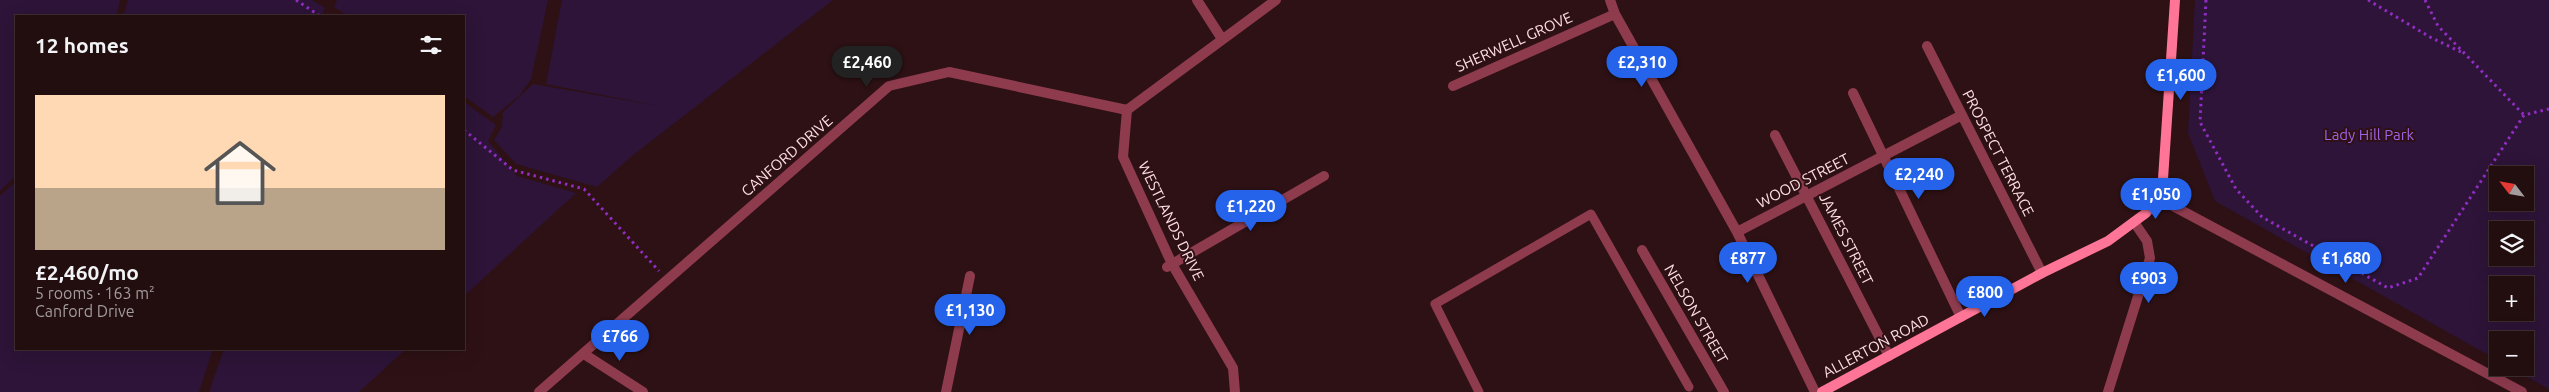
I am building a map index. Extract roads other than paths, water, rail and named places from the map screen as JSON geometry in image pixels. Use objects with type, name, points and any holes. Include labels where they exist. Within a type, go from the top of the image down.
[{"type":"street","points":[[1197,0],[1222,39]]},
{"type":"street","points":[[1127,110],[1276,0]]},
{"type":"street","points":[[1610,0],[1615,14],[1737,232],[1815,392]]},
{"type":"street","name":"ALLERTON ROAD","points":[[1822,392],[2042,273],[2108,241],[2146,213],[2158,198],[2163,179],[2175,0]]},
{"type":"street","name":"SHERWELL GROVE","points":[[1453,86],[1615,14]]},
{"type":"street","name":"PROSPECT TERRACE","points":[[1927,46],[2042,273]]},
{"type":"street","name":"CANFORD DRIVE","points":[[539,392],[888,86],[949,72],[1127,110]]},
{"type":"street","points":[[1853,93],[1961,317]]},
{"type":"street","name":"WESTLANDS DRIVE","points":[[1127,110],[1123,157],[1169,266],[1233,368],[1235,392]]},
{"type":"street","name":"WOOD STREET","points":[[1737,232],[1962,115]]},
{"type":"street","name":"JAMES STREET","points":[[1775,135],[1889,356]]},
{"type":"street","points":[[1169,266],[1324,176]]},
{"type":"street","points":[[2158,198],[2522,392]]},
{"type":"street","points":[[2108,392],[2150,258],[2147,241],[2134,222]]},
{"type":"street","name":"NELSON STREET","points":[[1642,250],[1724,392]]},
{"type":"street","points":[[946,392],[970,276]]},
{"type":"street","points":[[584,354],[643,392]]},
{"type":"lane","points":[[1479,392],[1435,304],[1591,214],[1689,387]]},
{"type":"park label","name":"Lady Hill Park","points":[[2369,135]]}]
